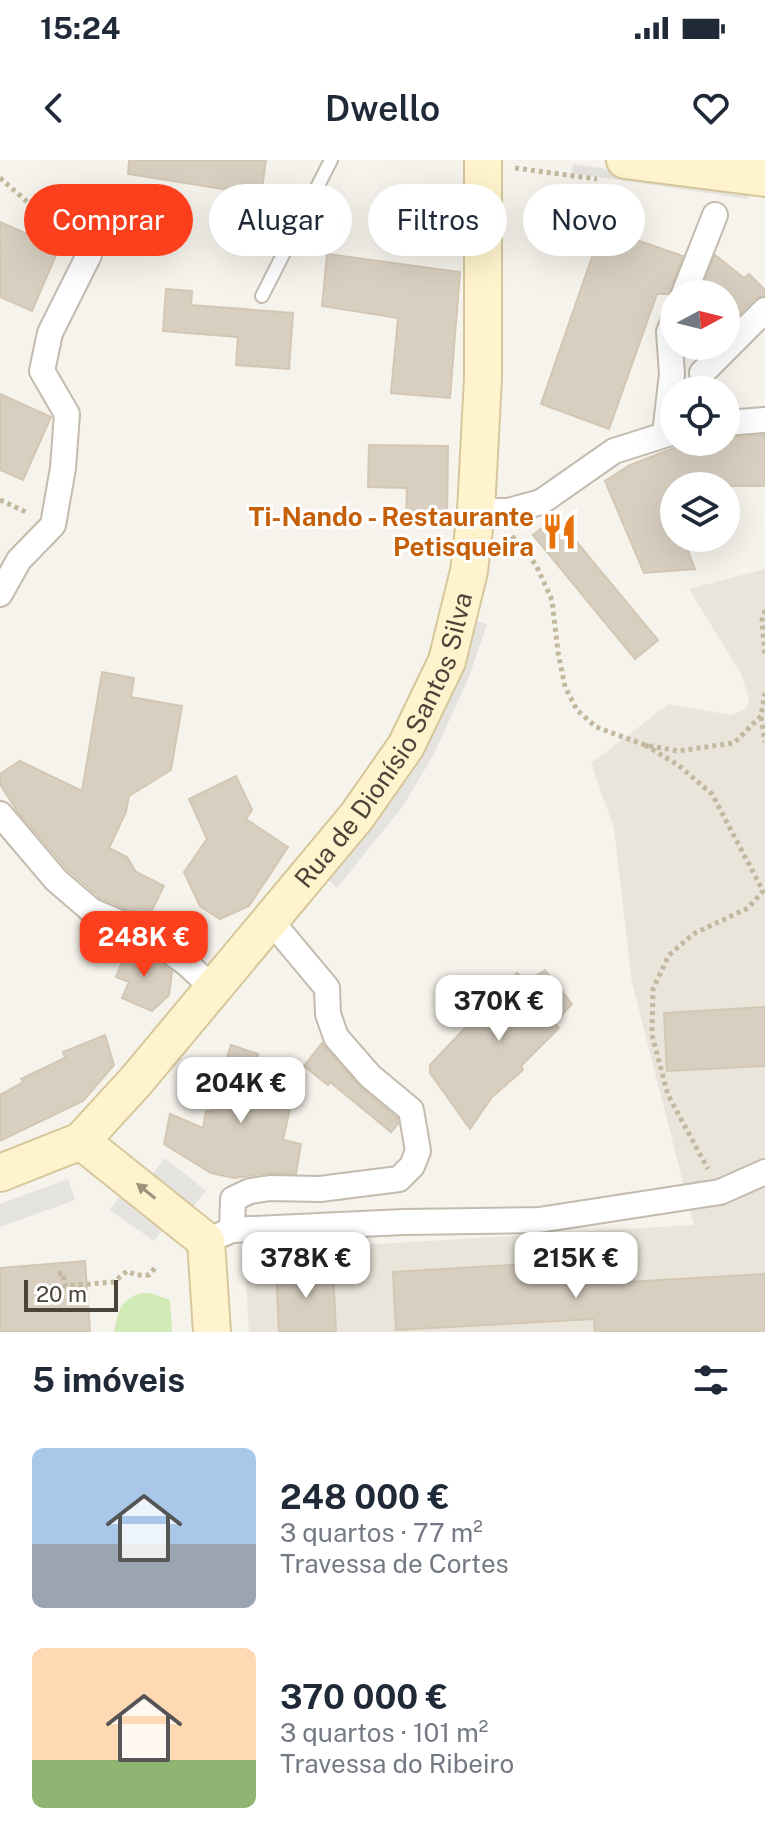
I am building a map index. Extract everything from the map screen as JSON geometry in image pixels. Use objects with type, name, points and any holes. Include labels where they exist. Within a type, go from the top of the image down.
[{"type":"main road","name":"Rua de Dionísio Santos Silva","points":[[81,1141],[214,989],[357,816],[406,746],[447,661],[469,571],[492,511],[483,378],[483,160]]},
{"type":"main road","points":[[625,160],[765,178]]},
{"type":"main road","points":[[0,1173],[81,1141],[219,1235],[212,1332]]},
{"type":"street","points":[[689,280],[715,215]]},
{"type":"street","points":[[0,594],[19,560],[53,525],[63,468],[67,414],[42,371],[50,333],[88,256]]},
{"type":"street","points":[[708,376],[765,310]]},
{"type":"street","points":[[671,360],[672,374],[681,376]]},
{"type":"street","points":[[740,422],[765,420]]},
{"type":"street","points":[[492,511],[541,502],[614,451],[660,436]]},
{"type":"street","points":[[0,814],[56,880],[92,911],[142,932],[186,963],[214,989]]},
{"type":"street","points":[[271,921],[327,988],[328,1014],[336,1037],[370,1076],[411,1110],[418,1151],[412,1166],[399,1179],[320,1189],[250,1191],[233,1199],[219,1235],[412,1222],[539,1220],[720,1192],[765,1172]]},
{"type":"lane","points":[[262,296],[331,160]]},
{"type":"path","points":[[0,178],[24,199]]},
{"type":"path","points":[[492,511],[536,565],[552,600],[565,687],[577,710],[596,727],[645,745],[678,751],[734,743],[761,716]]},
{"type":"path","points":[[765,610],[762,621],[765,654]]},
{"type":"path","points":[[765,693],[761,716],[765,742]]},
{"type":"path","points":[[645,745],[678,765],[712,794],[764,890],[748,908],[693,934],[669,955],[653,989],[652,1035],[668,1095],[720,1192]]},
{"type":"path","points":[[58,1274],[63,1273],[65,1286],[114,1282],[127,1271],[149,1275],[155,1268]]},
{"type":"shaded area","points":[[573,164],[749,190],[748,199],[572,173]]},
{"type":"shaded area","points":[[765,569],[765,1332],[249,1332],[244,1252],[694,1225],[632,983],[614,829],[591,763],[669,704],[731,715],[746,709],[749,699],[741,674],[689,589]]},
{"type":"shaded area","points":[[473,620],[487,624],[469,677],[434,754],[403,806],[337,888],[326,877]]},
{"type":"shaded area","points":[[165,1158],[206,1191],[191,1209],[150,1177]]},
{"type":"shaded area","points":[[68,1179],[75,1200],[0,1227],[0,1204]]},
{"type":"shaded area","points":[[123,1192],[167,1224],[154,1241],[110,1210]]},
{"type":"green space","points":[[141,1293],[170,1300],[172,1332],[114,1332],[121,1307],[128,1299]]},
{"type":"building","points":[[129,160],[266,160],[263,184],[209,184],[209,187],[128,174]]},
{"type":"building","points":[[0,222],[24,233],[24,256],[56,256],[32,311],[0,297]]},
{"type":"building","points":[[645,243],[683,256],[674,280],[660,280],[660,294],[657,294],[609,429],[541,404],[592,256],[645,256]]},
{"type":"building","points":[[715,255],[744,278],[749,274],[765,290],[765,295],[754,299],[740,314],[740,280],[705,280]]},
{"type":"building","points":[[327,256],[460,272],[450,398],[391,393],[398,318],[322,306]]},
{"type":"building","points":[[166,289],[192,291],[191,305],[293,313],[289,369],[236,365],[238,337],[163,331]]},
{"type":"building","points":[[0,394],[51,417],[23,480],[0,470]]},
{"type":"building","points":[[765,435],[765,486],[740,486],[740,472],[660,472],[660,552],[688,552],[695,569],[644,573],[605,481],[630,465],[660,454],[660,456],[740,456],[740,437]]},
{"type":"building","points":[[369,445],[448,446],[447,523],[406,522],[407,488],[368,487]]},
{"type":"building","points":[[556,517],[658,640],[635,659],[533,535]]},
{"type":"building","points":[[102,672],[134,678],[131,697],[182,706],[171,770],[129,796],[126,812],[109,848],[127,857],[136,872],[164,886],[148,918],[100,898],[67,869],[17,811],[0,784],[0,774],[20,761],[82,791]]},
{"type":"building","points":[[236,776],[252,810],[246,819],[288,847],[249,906],[220,919],[200,906],[184,872],[207,839],[189,799]]},
{"type":"building","points":[[130,943],[172,972],[169,995],[152,1011],[122,998],[129,982],[116,977]]},
{"type":"building","points":[[545,970],[572,1004],[554,1023],[559,1028],[521,1066],[523,1070],[492,1097],[470,1129],[430,1073],[430,1065],[517,973],[526,982]]},
{"type":"building","points":[[765,1007],[765,1066],[667,1071],[664,1013]]},
{"type":"building","points":[[105,1035],[114,1065],[83,1101],[0,1141],[0,1095],[23,1082],[21,1079],[65,1058],[63,1052]]},
{"type":"building","points":[[322,1043],[359,1086],[397,1118],[398,1124],[391,1132],[330,1082],[328,1085],[304,1066]]},
{"type":"building","points":[[231,1045],[258,1054],[252,1074],[296,1082],[283,1140],[301,1144],[296,1174],[268,1173],[234,1178],[211,1173],[164,1144],[170,1114],[203,1128],[206,1111],[210,1112]]},
{"type":"building","points":[[591,1260],[592,1284],[765,1274],[765,1332],[595,1332],[594,1319],[396,1330],[393,1272]]},
{"type":"building","points":[[85,1261],[90,1332],[0,1332],[0,1268]]},
{"type":"building","points":[[333,1267],[336,1332],[279,1332],[276,1270]]},
{"type":"place","name":"Ti-Nando - Restaurante Petisqueira","points":[[560,532]]}]
